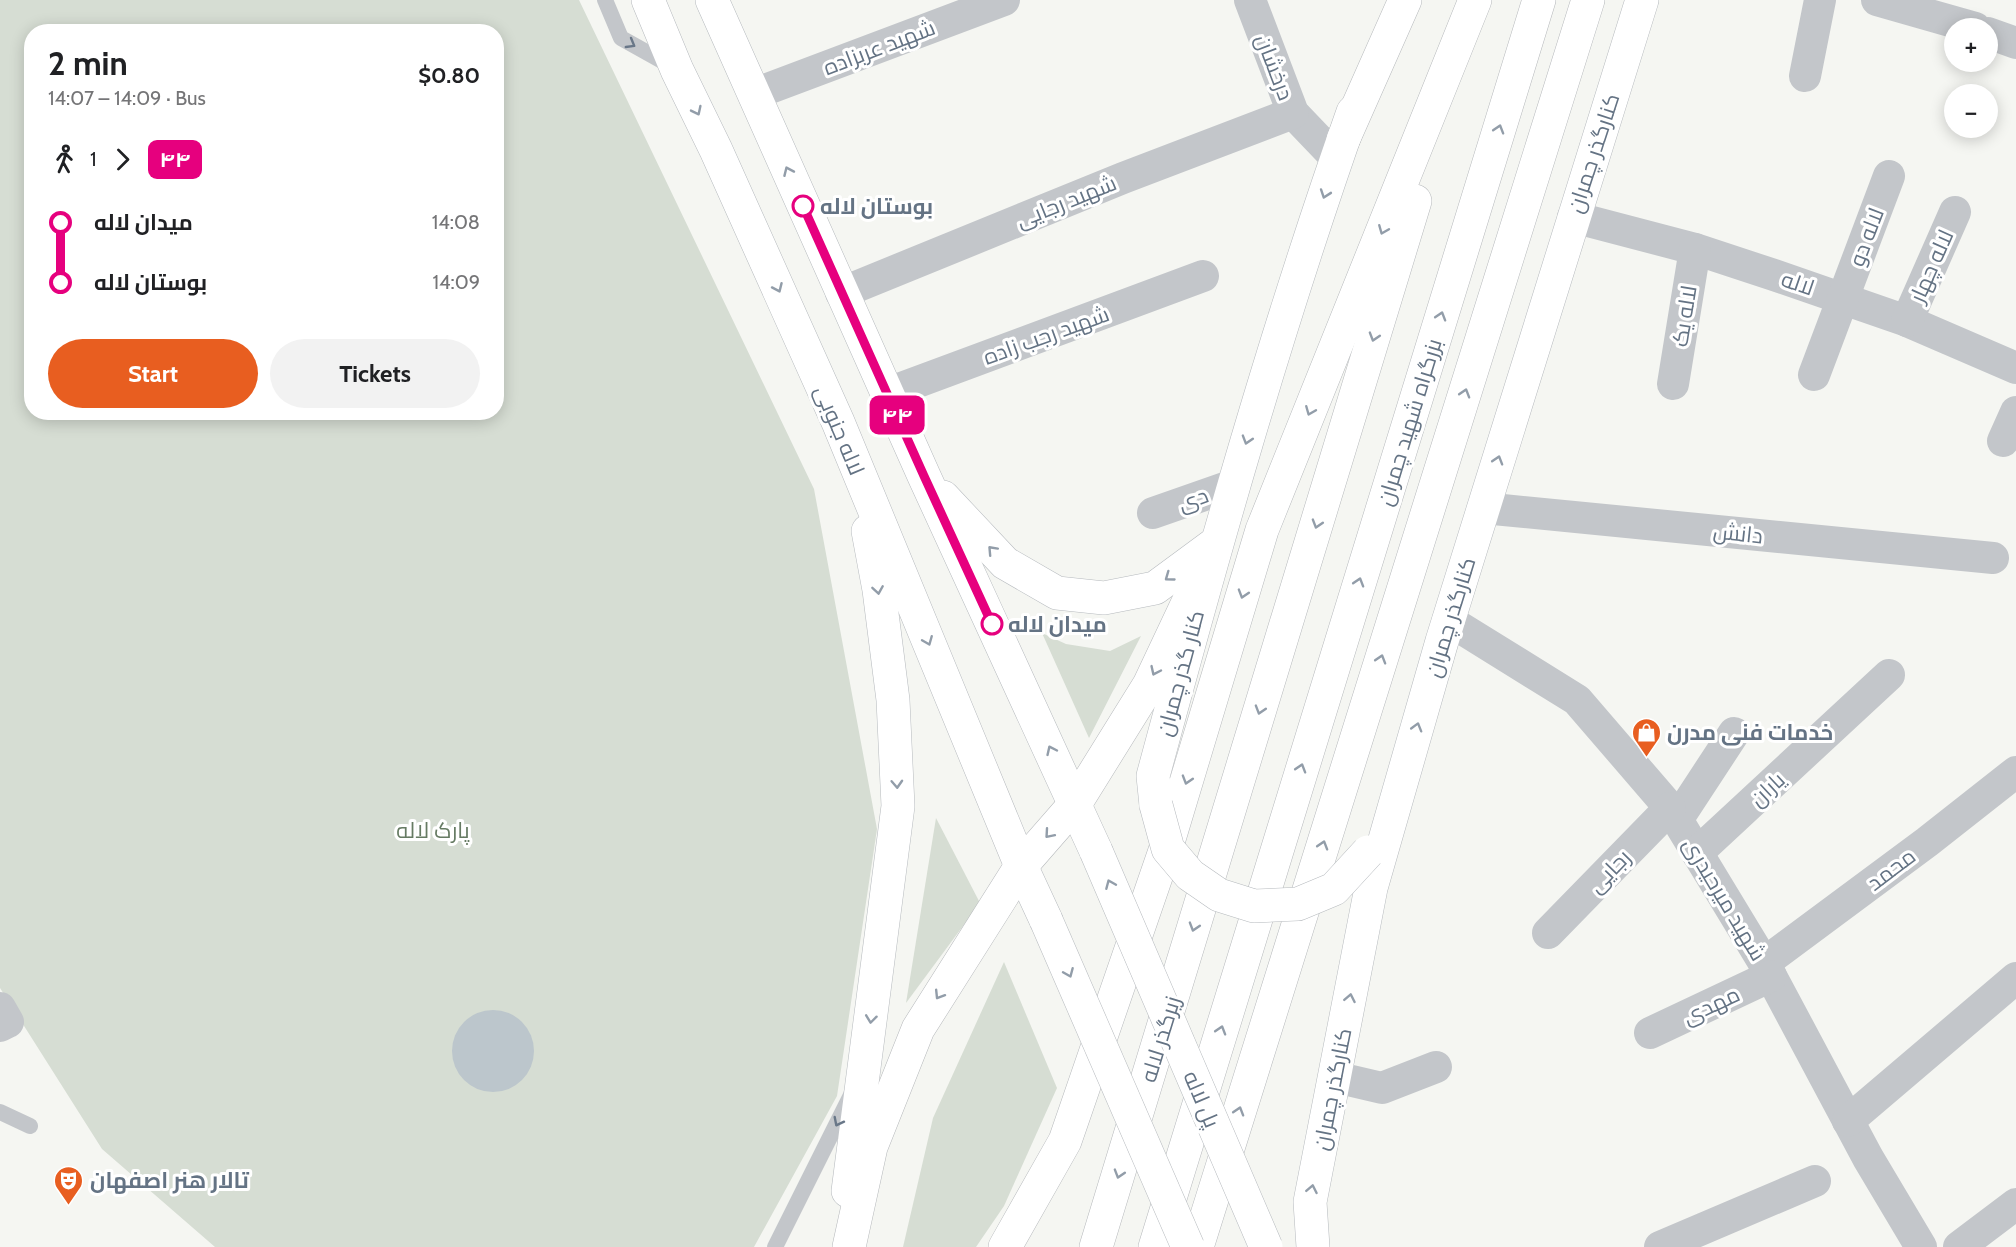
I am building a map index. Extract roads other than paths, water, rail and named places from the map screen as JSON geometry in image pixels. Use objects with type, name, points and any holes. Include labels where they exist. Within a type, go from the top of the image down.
[{"type":"main road","name":"لاله جنوبی","points":[[648,0],[677,70],[716,150],[838,422],[1020,866],[1046,920],[1188,1247]]},
{"type":"main road","points":[[712,0],[841,293],[1075,804]]},
{"type":"main road","points":[[849,1247],[871,1147],[918,1029],[1020,866],[1075,804],[1149,685],[1216,543],[1284,315],[1393,0]]},
{"type":"main road","points":[[1340,149],[1405,0]]},
{"type":"main road","points":[[1005,1247],[1065,1142],[1169,839],[1262,530],[1475,0]]},
{"type":"main road","name":"زیرگذر لاله","points":[[1096,1247],[1475,0]]},
{"type":"main road","name":"بزرگراه شهید چمران","points":[[1155,1247],[1539,0]]},
{"type":"main road","points":[[1197,1247],[1588,0]]},
{"type":"main road","points":[[1520,215],[1599,0]]},
{"type":"main road","name":"کنارگذر چمران","points":[[1313,1247],[1310,1202],[1371,888],[1448,620],[1642,0]]},
{"type":"main road","points":[[841,1247],[898,806],[893,700],[879,590],[857,470]]},
{"type":"main road","points":[[924,476],[1005,563],[1057,592],[1104,598],[1155,588],[1216,543]]},
{"type":"main road","name":"کنار گذر چمران","points":[[1216,543],[1152,776],[1156,805],[1168,849],[1190,875],[1219,895],[1254,906],[1298,904],[1334,889],[1368,852],[1403,775]]},
{"type":"main road","name":"پل لاله","points":[[1075,804],[1266,1247]]},
{"type":"street","name":"شهید عربزاده","points":[[754,94],[1004,0]]},
{"type":"street","name":"درخشان","points":[[1250,0],[1301,121]]},
{"type":"street","points":[[1805,76],[1820,0]]},
{"type":"street","points":[[1876,0],[1946,9],[1960,18]]},
{"type":"street","points":[[1998,37],[2016,43]]},
{"type":"street","points":[[1301,121],[1340,149]]},
{"type":"street","name":"شهید رجایی","points":[[841,293],[1112,183],[1301,121]]},
{"type":"street","name":"لاله دو","points":[[1814,375],[1889,176]]},
{"type":"street","name":"لاله چهار","points":[[1907,321],[1955,212]]},
{"type":"street","name":"لاله","points":[[1573,217],[1695,249],[1842,298],[1907,321],[2016,368]]},
{"type":"street","name":"لاله یک","points":[[1673,384],[1695,249]]},
{"type":"street","name":"شهید رجب زاده","points":[[888,393],[1203,276]]},
{"type":"street","points":[[2003,441],[2016,412]]},
{"type":"street","name":"دی","points":[[1153,513],[1233,485]]},
{"type":"street","name":"دانش","points":[[1483,508],[1993,558]]},
{"type":"street","name":"شهید میرحیدری","points":[[1448,620],[1577,700],[1673,814],[1768,970],[1868,1158],[1921,1247]]},
{"type":"street","name":"یاران","points":[[1697,853],[1889,675]]},
{"type":"street","name":"رجایی","points":[[1548,933],[1673,814],[1734,733]]},
{"type":"street","name":"محمد","points":[[1768,970],[2016,772]]},
{"type":"street","name":"مهدی","points":[[1650,1033],[1768,970]]},
{"type":"street","points":[[1848,1121],[2016,978]]},
{"type":"street","points":[[0,1008],[8,1022],[0,1026]]},
{"type":"street","points":[[1335,1077],[1382,1088],[1436,1067]]},
{"type":"street","points":[[1659,1247],[1815,1181]]},
{"type":"street","points":[[1959,1247],[2016,1204]]},
{"type":"lane","points":[[604,0],[621,38],[677,70]]},
{"type":"lane","points":[[775,1247],[864,1070]]},
{"type":"lane","points":[[0,1112],[30,1126]]},
{"type":"place","name":"بوستان لاله","points":[[803,206]]},
{"type":"place","name":"میدان لاله","points":[[992,624]]},
{"type":"place","name":"خدمات فنی مدرن","points":[[1646,758]]},
{"type":"place","name":"تالار هنر اصفهان","points":[[69,1206]]},
{"type":"park label","name":"پارک لاله","points":[[433,830]]}]
